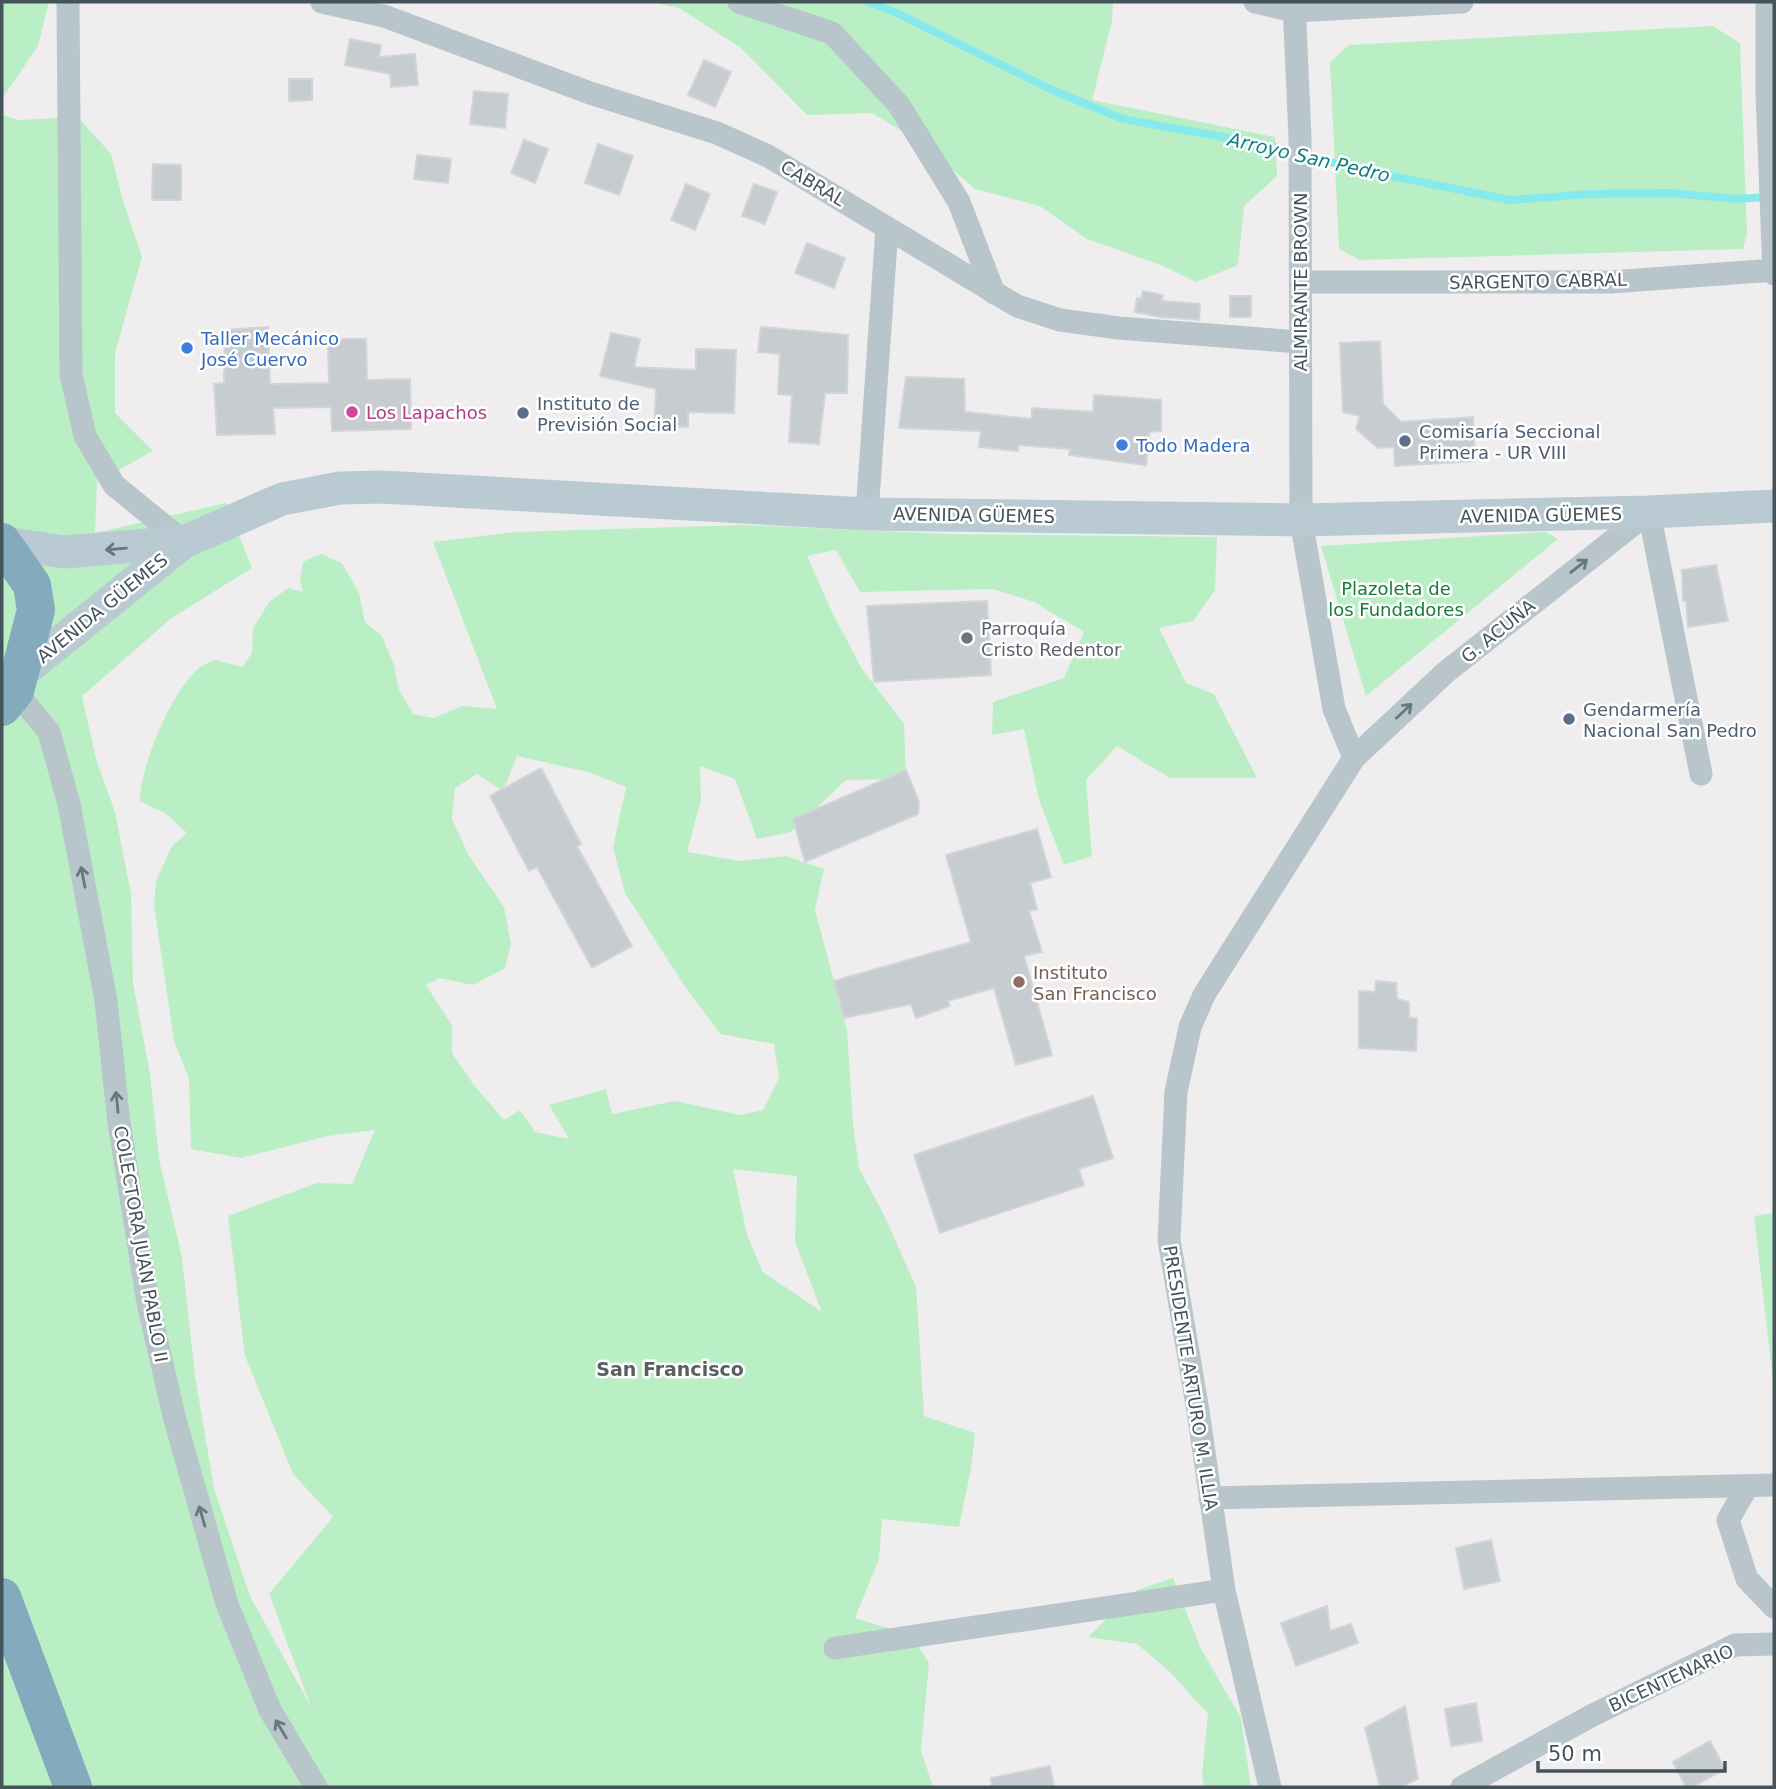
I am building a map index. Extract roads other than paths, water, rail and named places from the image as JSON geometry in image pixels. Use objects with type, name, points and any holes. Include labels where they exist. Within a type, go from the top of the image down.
[{"type":"highway","points":[[3,542],[32,585],[36,610],[12,690]]},
{"type":"highway","points":[[2,1597],[73,1787]]},
{"type":"main road","name":"AVENIDA GÜEMES","points":[[12,690],[184,542],[282,499],[340,488],[382,487],[867,514],[1301,520],[1649,512],[1774,506]]},
{"type":"main road","name":"AVENIDA GÜEMES","points":[[3,542],[65,552],[184,542]]},
{"type":"street","points":[[68,2],[71,374],[85,436],[114,485],[184,542]]},
{"type":"street","name":"CABRAL","points":[[322,2],[384,16],[590,93],[717,133],[768,156],[1017,306],[1060,320],[1119,328],[1299,342]]},
{"type":"street","points":[[739,2],[832,33],[899,105],[959,202],[994,292]]},
{"type":"street","points":[[1255,2],[1294,6],[1462,2]]},
{"type":"street","points":[[1767,2],[1774,271]]},
{"type":"street","name":"ALMIRANTE BROWN","points":[[1294,6],[1300,138],[1301,520],[1334,709],[1354,758]]},
{"type":"street","points":[[867,514],[887,228]]},
{"type":"street","name":"SARGENTO CABRAL","points":[[1301,282],[1611,282],[1774,271]]},
{"type":"street","points":[[1649,512],[1701,774]]},
{"type":"street","name":"G. ACUÑA","points":[[1354,758],[1446,672],[1649,512]]},
{"type":"street","name":"COLECTORA JUAN PABLO II","points":[[12,690],[49,732],[69,804],[106,1001],[119,1123],[148,1303],[174,1416],[228,1604],[270,1710],[316,1787]]},
{"type":"street","name":"PRESIDENTE ARTURO M. ILLIA","points":[[1270,1787],[1224,1590],[1198,1411],[1169,1240],[1176,1092],[1190,1027],[1204,995],[1354,758]]},
{"type":"street","points":[[1210,1498],[1774,1485]]},
{"type":"street","points":[[1747,1487],[1728,1520],[1747,1579],[1774,1607]]},
{"type":"street","points":[[835,1648],[1224,1590]]},
{"type":"street","name":"BICENTENARIO","points":[[1462,1787],[1591,1716],[1735,1645],[1774,1644]]},
{"type":"waterway","name":"Arroyo San Pedro","points":[[869,2],[899,14],[1052,90],[1123,119],[1267,145],[1357,169],[1510,200],[1590,194],[1670,193],[1737,199],[1768,197]]},
{"type":"place","name":"Taller Mecánico José Cuervo","points":[[187,348]]},
{"type":"place","name":"Los Lapachos","points":[[352,412]]},
{"type":"place","name":"Instituto de Previsión Social","points":[[523,413]]},
{"type":"place","name":"Comisaría Seccional Primera - UR VIII","points":[[1405,441]]},
{"type":"place","name":"Todo Madera","points":[[1122,445]]},
{"type":"place","name":"Parroquía Cristo Redentor","points":[[967,638]]},
{"type":"place","name":"Gendarmería Nacional San Pedro","points":[[1569,719]]},
{"type":"place","name":"Instituto San Francisco","points":[[1019,982]]},
{"type":"district","name":"San Francisco","points":[[670,1369]]},
{"type":"park label","name":"Plazoleta de los Fundadores","points":[[1396,598]]}]
